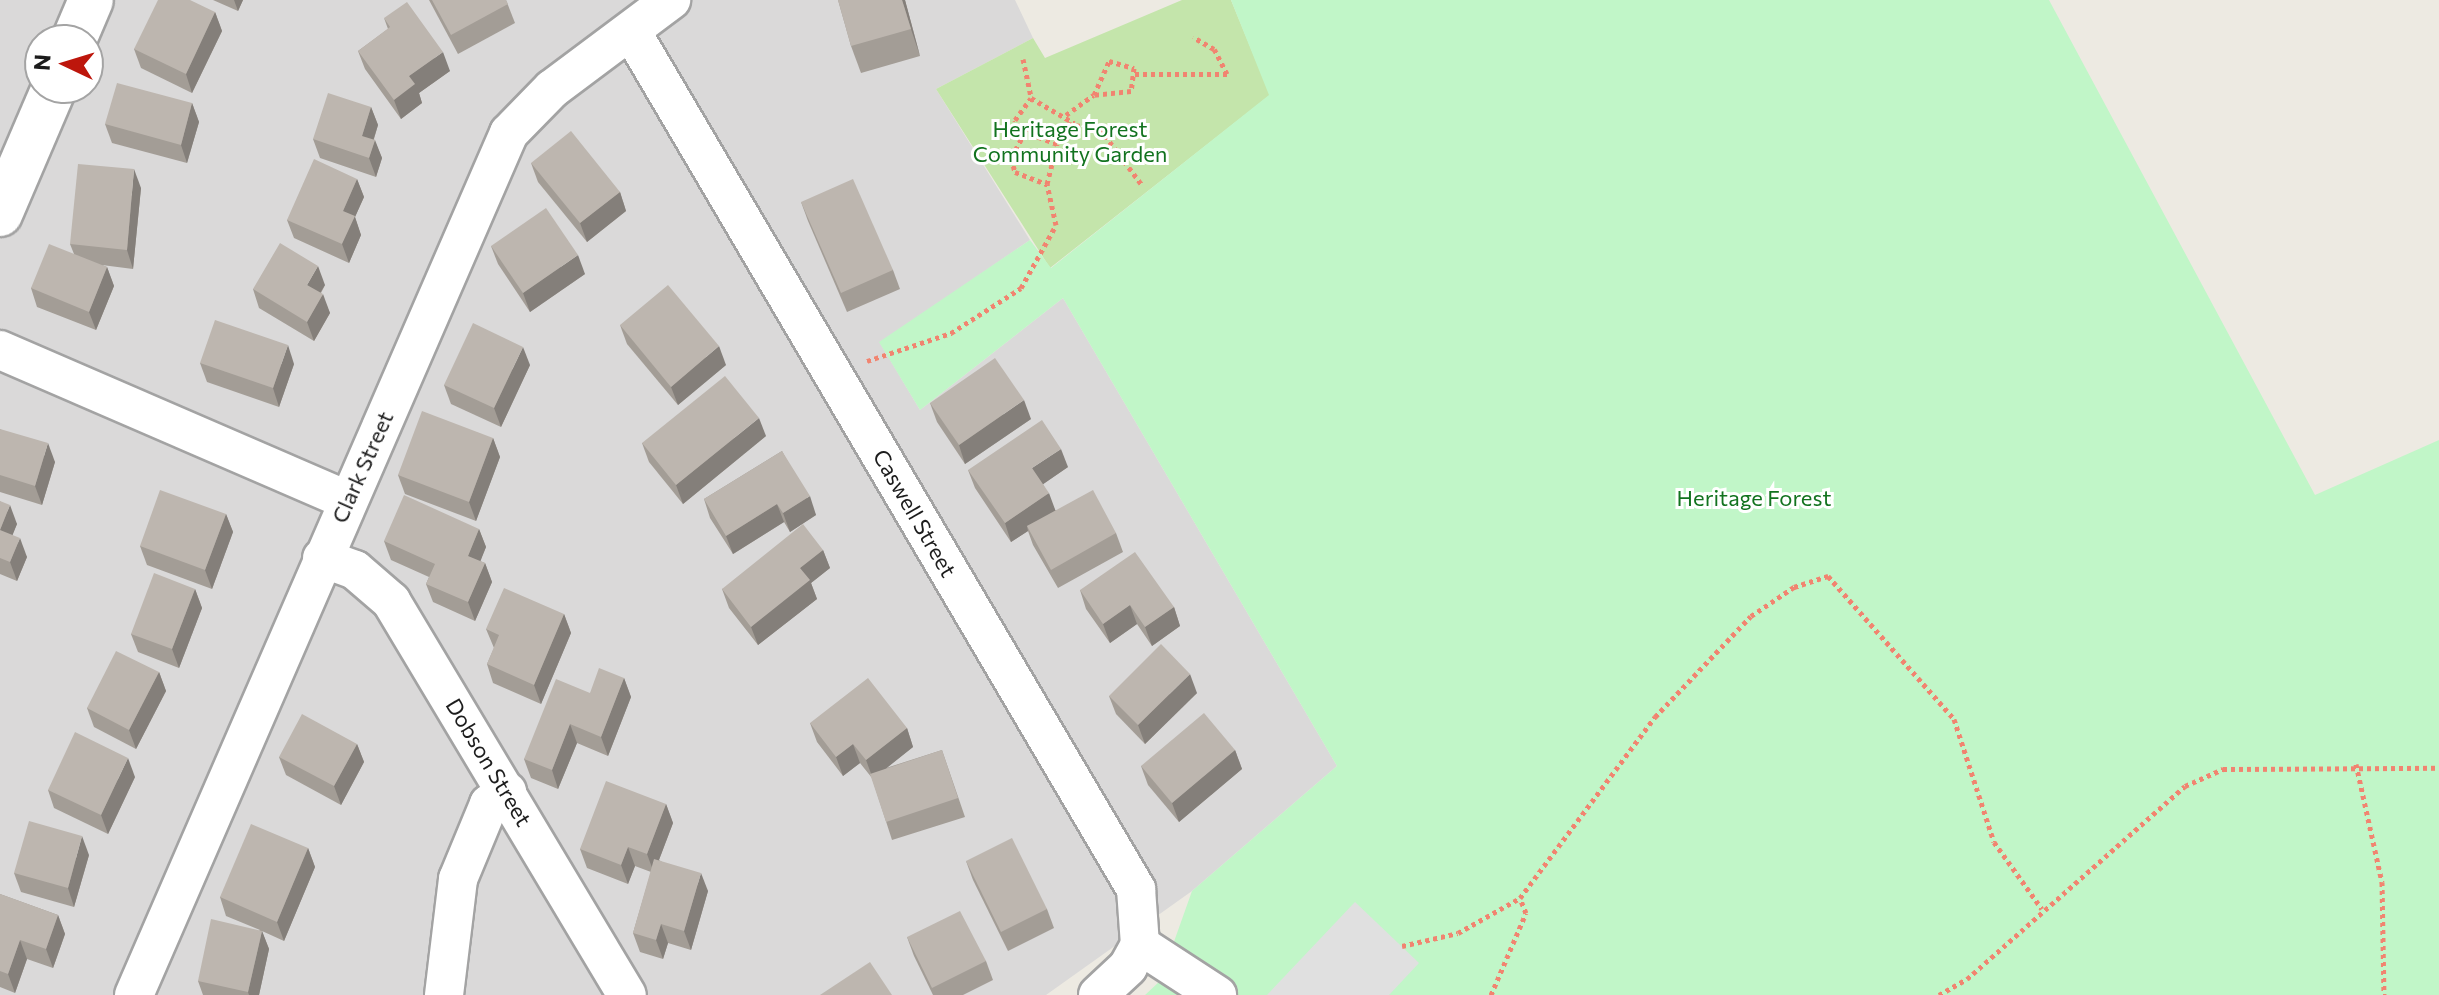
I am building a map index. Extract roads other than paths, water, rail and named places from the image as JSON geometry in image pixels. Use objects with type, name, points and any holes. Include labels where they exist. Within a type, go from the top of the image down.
[{"type":"street","points":[[81,24],[91,0]]},
{"type":"street","name":"Clark Street","points":[[134,995],[509,133],[671,0]]},
{"type":"street","name":"Caswell Street","points":[[631,31],[1136,889],[1140,945]]},
{"type":"street","points":[[0,214],[47,104]]},
{"type":"street","points":[[0,350],[347,500]]},
{"type":"street","name":"Dobson Street","points":[[322,558],[355,570],[391,601],[627,995]]},
{"type":"street","points":[[444,995],[458,879],[489,804],[507,792]]},
{"type":"street","points":[[1098,995],[1128,967],[1140,945],[1217,995]]},
{"type":"park label","name":"Heritage Forest Community Garden","points":[[1070,140]]},
{"type":"park label","name":"Heritage Forest","points":[[1754,498]]}]
